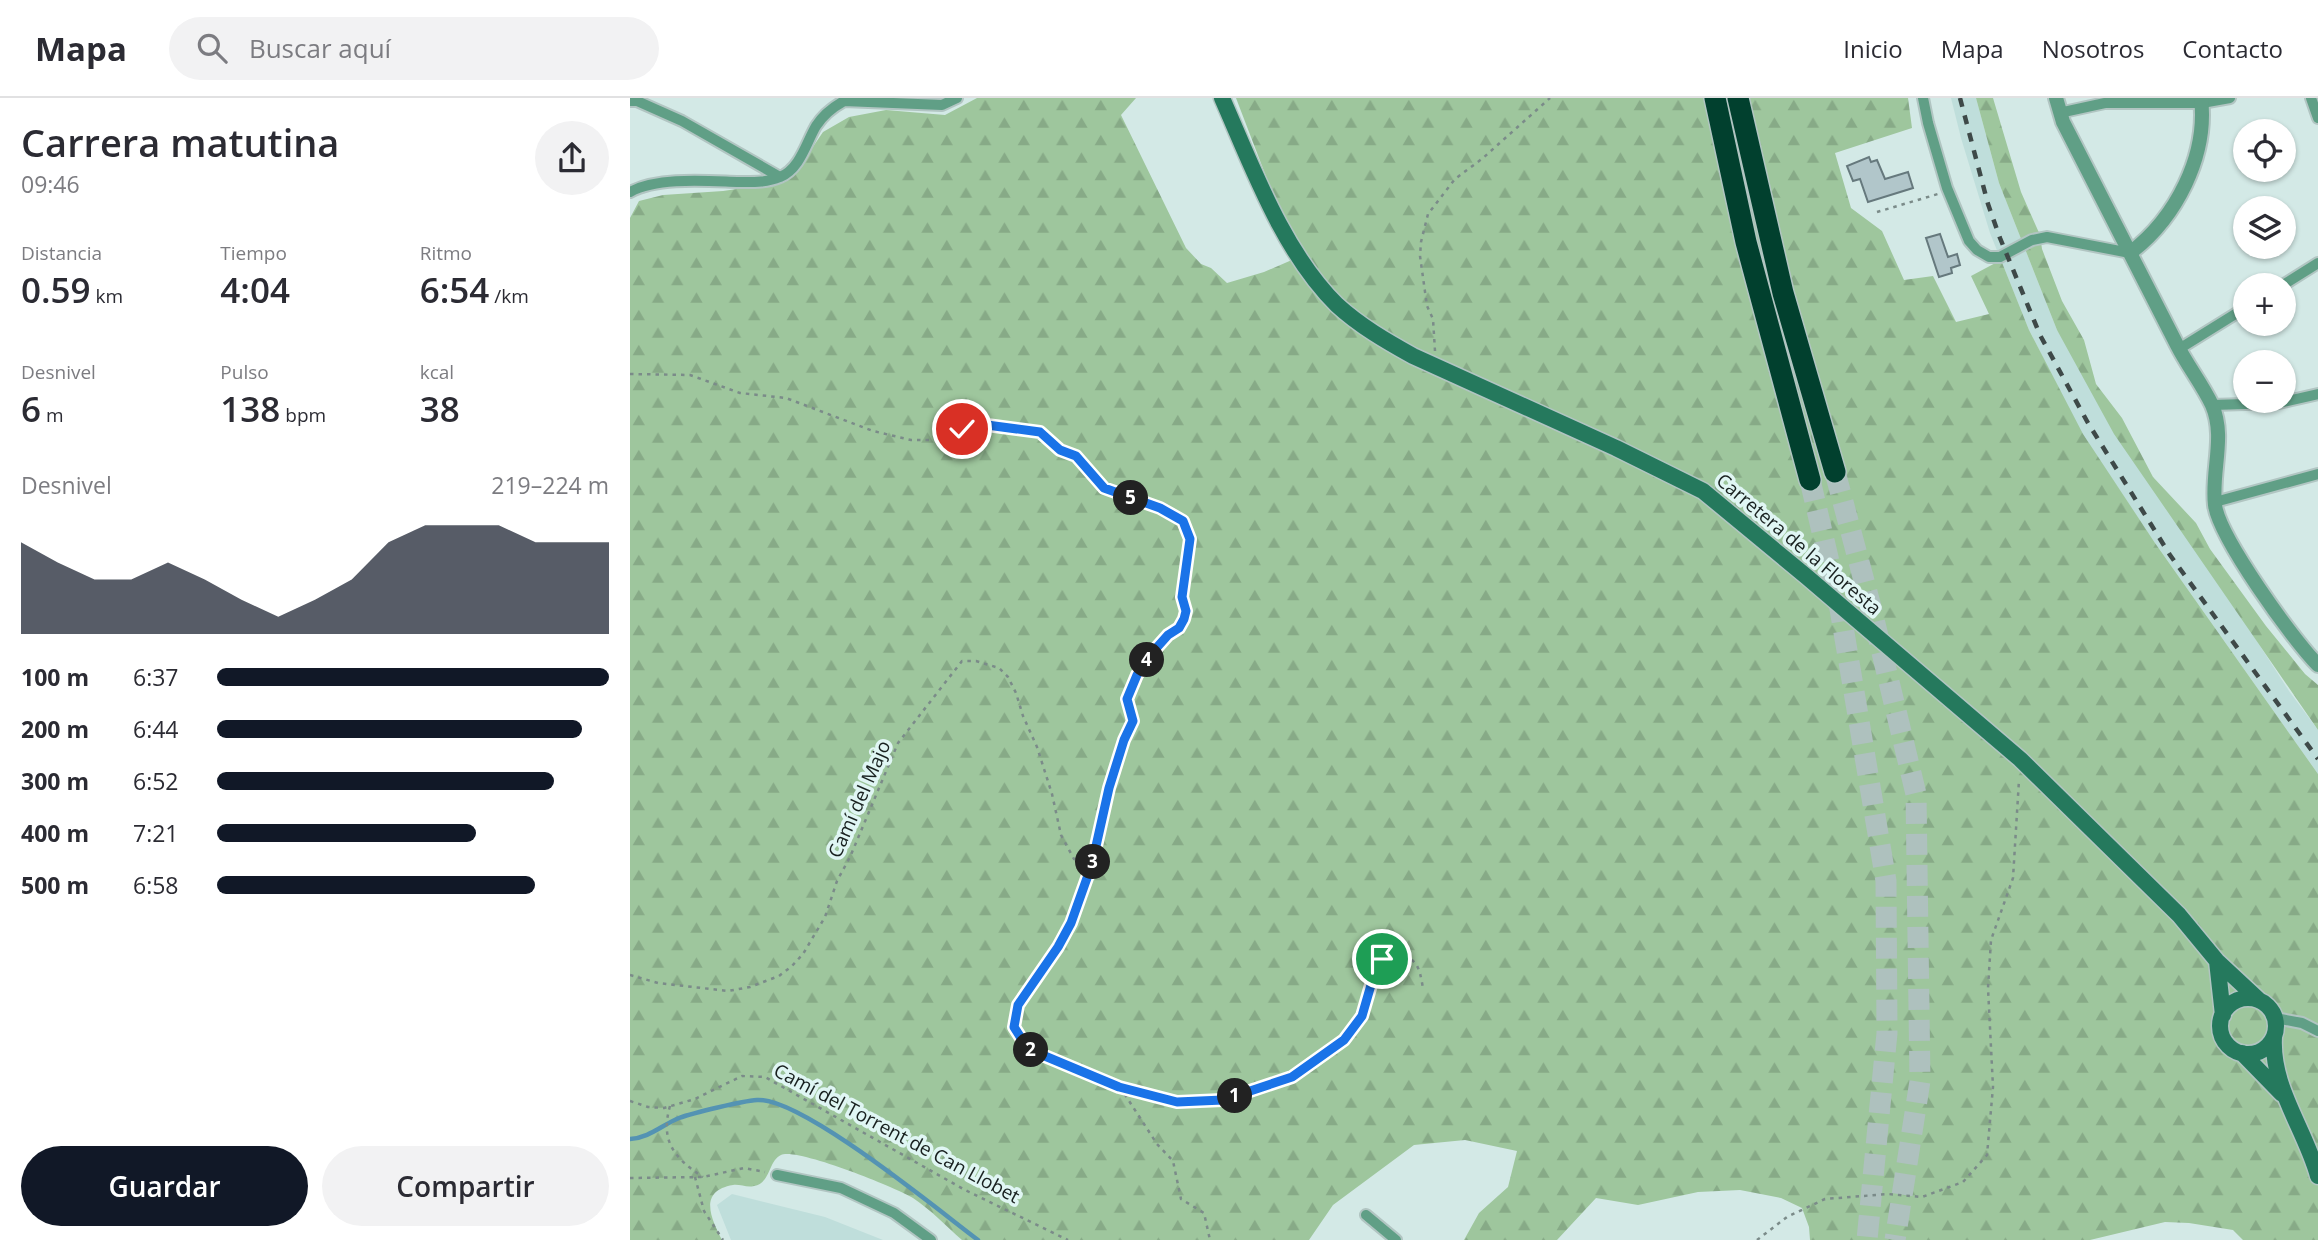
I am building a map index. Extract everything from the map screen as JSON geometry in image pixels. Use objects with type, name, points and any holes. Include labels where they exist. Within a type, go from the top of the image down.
[{"type":"highway","points":[[1715,98],[1746,243],[1810,480]]},
{"type":"highway","points":[[1738,98],[1783,293],[1835,472]]},
{"type":"main road","name":"Carretera de la Floresta","points":[[1222,98],[1284,232],[1313,278],[1337,305],[1365,328],[1413,356],[1627,453],[1703,491],[2020,759],[2179,915],[2217,961],[2260,1001]]},
{"type":"main road","points":[[2217,961],[2222,1015],[2220,1029],[2223,1038],[2228,1045],[2242,1053],[2284,1096]]},
{"type":"main road","points":[[2222,1015],[2230,1005],[2246,998],[2260,1001],[2271,1010],[2275,1018],[2274,1054],[2284,1096],[2305,1139],[2318,1176]]},
{"type":"main road","points":[[2242,1053],[2262,1050],[2274,1037]]},
{"type":"street","points":[[927,98],[942,105]]},
{"type":"street","points":[[1923,98],[1948,191],[1969,241],[1989,257],[2000,257],[2032,240],[2047,237],[2130,253],[2149,239],[2182,192],[2200,139],[2202,101]]},
{"type":"street","points":[[2230,98],[2057,105],[2179,349],[2212,405],[2217,422],[2219,449],[2215,502],[2223,530],[2253,578],[2318,665]]},
{"type":"street","points":[[2311,98],[2318,118]]},
{"type":"street","points":[[630,192],[671,183],[759,182],[780,177],[794,168],[818,123],[832,108],[844,101],[942,105],[956,99]]},
{"type":"street","points":[[630,101],[636,101],[682,121],[780,177]]},
{"type":"street","points":[[2296,277],[2318,263]]},
{"type":"street","points":[[2179,349],[2233,315]]},
{"type":"street","points":[[2212,405],[2279,403],[2318,394]]},
{"type":"street","points":[[2215,502],[2318,474]]},
{"type":"street","points":[[2275,1018],[2302,1023],[2318,1031]]},
{"type":"street","points":[[777,1175],[841,1188],[894,1213],[931,1240]]},
{"type":"street","points":[[1366,1215],[1395,1240]]},
{"type":"path","points":[[1442,370],[1435,356],[1433,319],[1427,306],[1420,256],[1428,214],[1455,179],[1483,158],[1550,98]]},
{"type":"path","points":[[1877,212],[1948,191]]},
{"type":"path","points":[[630,374],[690,375],[740,393],[786,398],[873,431],[911,440],[936,439],[962,429],[987,425],[1040,432],[1060,450],[1076,456],[1104,488],[1160,508],[1183,521],[1190,539],[1182,597],[1186,611],[1179,628],[1168,635],[1144,664],[1127,699],[1133,721],[1124,740],[1106,801],[1092,864],[1071,923],[1058,947],[1018,1005],[1014,1027],[1028,1049],[1119,1087],[1177,1102],[1223,1100],[1292,1077],[1344,1040],[1362,1016],[1373,978],[1382,959],[1395,953],[1412,958],[1420,970],[1423,988]]},
{"type":"path","name":"Camí del Majo","points":[[630,975],[658,983],[728,991],[750,987],[779,976],[792,966],[803,954],[825,917],[837,881],[884,780],[898,743],[962,661],[976,661],[999,668],[1008,677],[1037,747],[1052,794],[1061,835],[1074,859],[1092,864]]},
{"type":"path","points":[[1757,1240],[1787,1217],[1825,1199],[1888,1194],[1922,1197],[1963,1182],[1987,1156],[1993,1087],[1988,988],[1991,940],[2013,877],[2020,759]]},
{"type":"path","points":[[1367,936],[1373,960],[1373,978]]},
{"type":"path","name":"Camí del Torrent de Can Llobet","points":[[630,1101],[648,1107],[670,1106],[695,1099],[742,1076],[765,1077],[965,1190],[1068,1240]]},
{"type":"path","points":[[1119,1087],[1157,1144],[1173,1161],[1181,1199],[1203,1213],[1210,1240]]},
{"type":"path","points":[[670,1106],[664,1126],[670,1142],[683,1164],[703,1177]]},
{"type":"path","points":[[630,1178],[703,1177],[744,1168],[777,1175]]},
{"type":"path","points":[[695,1177],[704,1211],[723,1240]]},
{"type":"shaded area","points":[[1951,98],[1976,98],[1999,183],[2057,330],[2289,691],[2318,730],[2318,774],[2155,543],[2082,434],[2029,330],[1990,233]]},
{"type":"shaded area","points":[[732,1194],[825,1217],[883,1240],[731,1240],[717,1205]]},
{"type":"green space","points":[[977,98],[1136,98],[1121,115],[1186,248],[1201,264],[1211,268],[1227,283],[1264,272],[1301,256],[1267,179],[1236,98],[1908,98],[1912,128],[1835,153],[1851,208],[1882,231],[1904,280],[1933,276],[1956,322],[1989,314],[1971,276],[2001,260],[2029,330],[2083,434],[2155,543],[2318,774],[2318,1240],[2243,1240],[2233,1230],[2165,1222],[2090,1240],[1810,1240],[1809,1227],[1802,1208],[1781,1198],[1740,1190],[1698,1192],[1638,1205],[1596,1198],[1557,1240],[1464,1240],[1479,1213],[1508,1187],[1517,1151],[1465,1140],[1414,1145],[1333,1205],[1309,1240],[962,1240],[926,1208],[903,1193],[825,1162],[790,1154],[777,1158],[760,1184],[733,1185],[715,1193],[710,1207],[722,1240],[630,1240],[630,218],[639,201],[663,195],[723,191],[777,183],[793,176],[823,132],[849,117],[886,110],[945,115]]},
{"type":"green space","points":[[1976,98],[1993,98],[2021,192],[2040,235],[2042,249],[2062,301],[2084,340],[2096,384],[2122,418],[2153,477],[2196,523],[2210,549],[2266,626],[2305,674],[2318,685],[2318,730],[2114,434],[2057,330],[1999,183]]},
{"type":"building","points":[[1869,157],[1871,162],[1877,160],[1885,179],[1908,172],[1913,188],[1868,202],[1860,179],[1853,181],[1847,166]]},
{"type":"building","points":[[1940,234],[1948,257],[1957,254],[1960,265],[1951,268],[1952,273],[1939,277],[1926,238]]},
{"type":"waterway","points":[[630,1139],[649,1134],[679,1118],[718,1108],[757,1100],[777,1104],[836,1135],[978,1240]]},
{"type":"tunnel","points":[[1835,472],[1916,794],[1920,1081],[1895,1240]]},
{"type":"tunnel","points":[[1810,480],[1840,609],[1886,881],[1887,1033],[1867,1240]]},
{"type":"railway","points":[[1960,98],[1988,204],[2040,335],[2088,423],[2170,555],[2318,759]]},
{"type":"route","points":[[962,429],[987,425],[1040,432],[1060,450],[1076,456],[1104,488],[1160,508],[1183,521],[1190,539],[1182,597],[1186,611],[1184,619],[1179,628],[1168,635],[1151,654],[1137,675],[1127,699],[1133,721],[1124,740],[1102,814],[1092,864],[1071,923],[1058,947],[1018,1005],[1014,1027],[1028,1049],[1119,1087],[1177,1102],[1223,1100],[1292,1077],[1344,1040],[1362,1016],[1373,978],[1382,959]]}]
